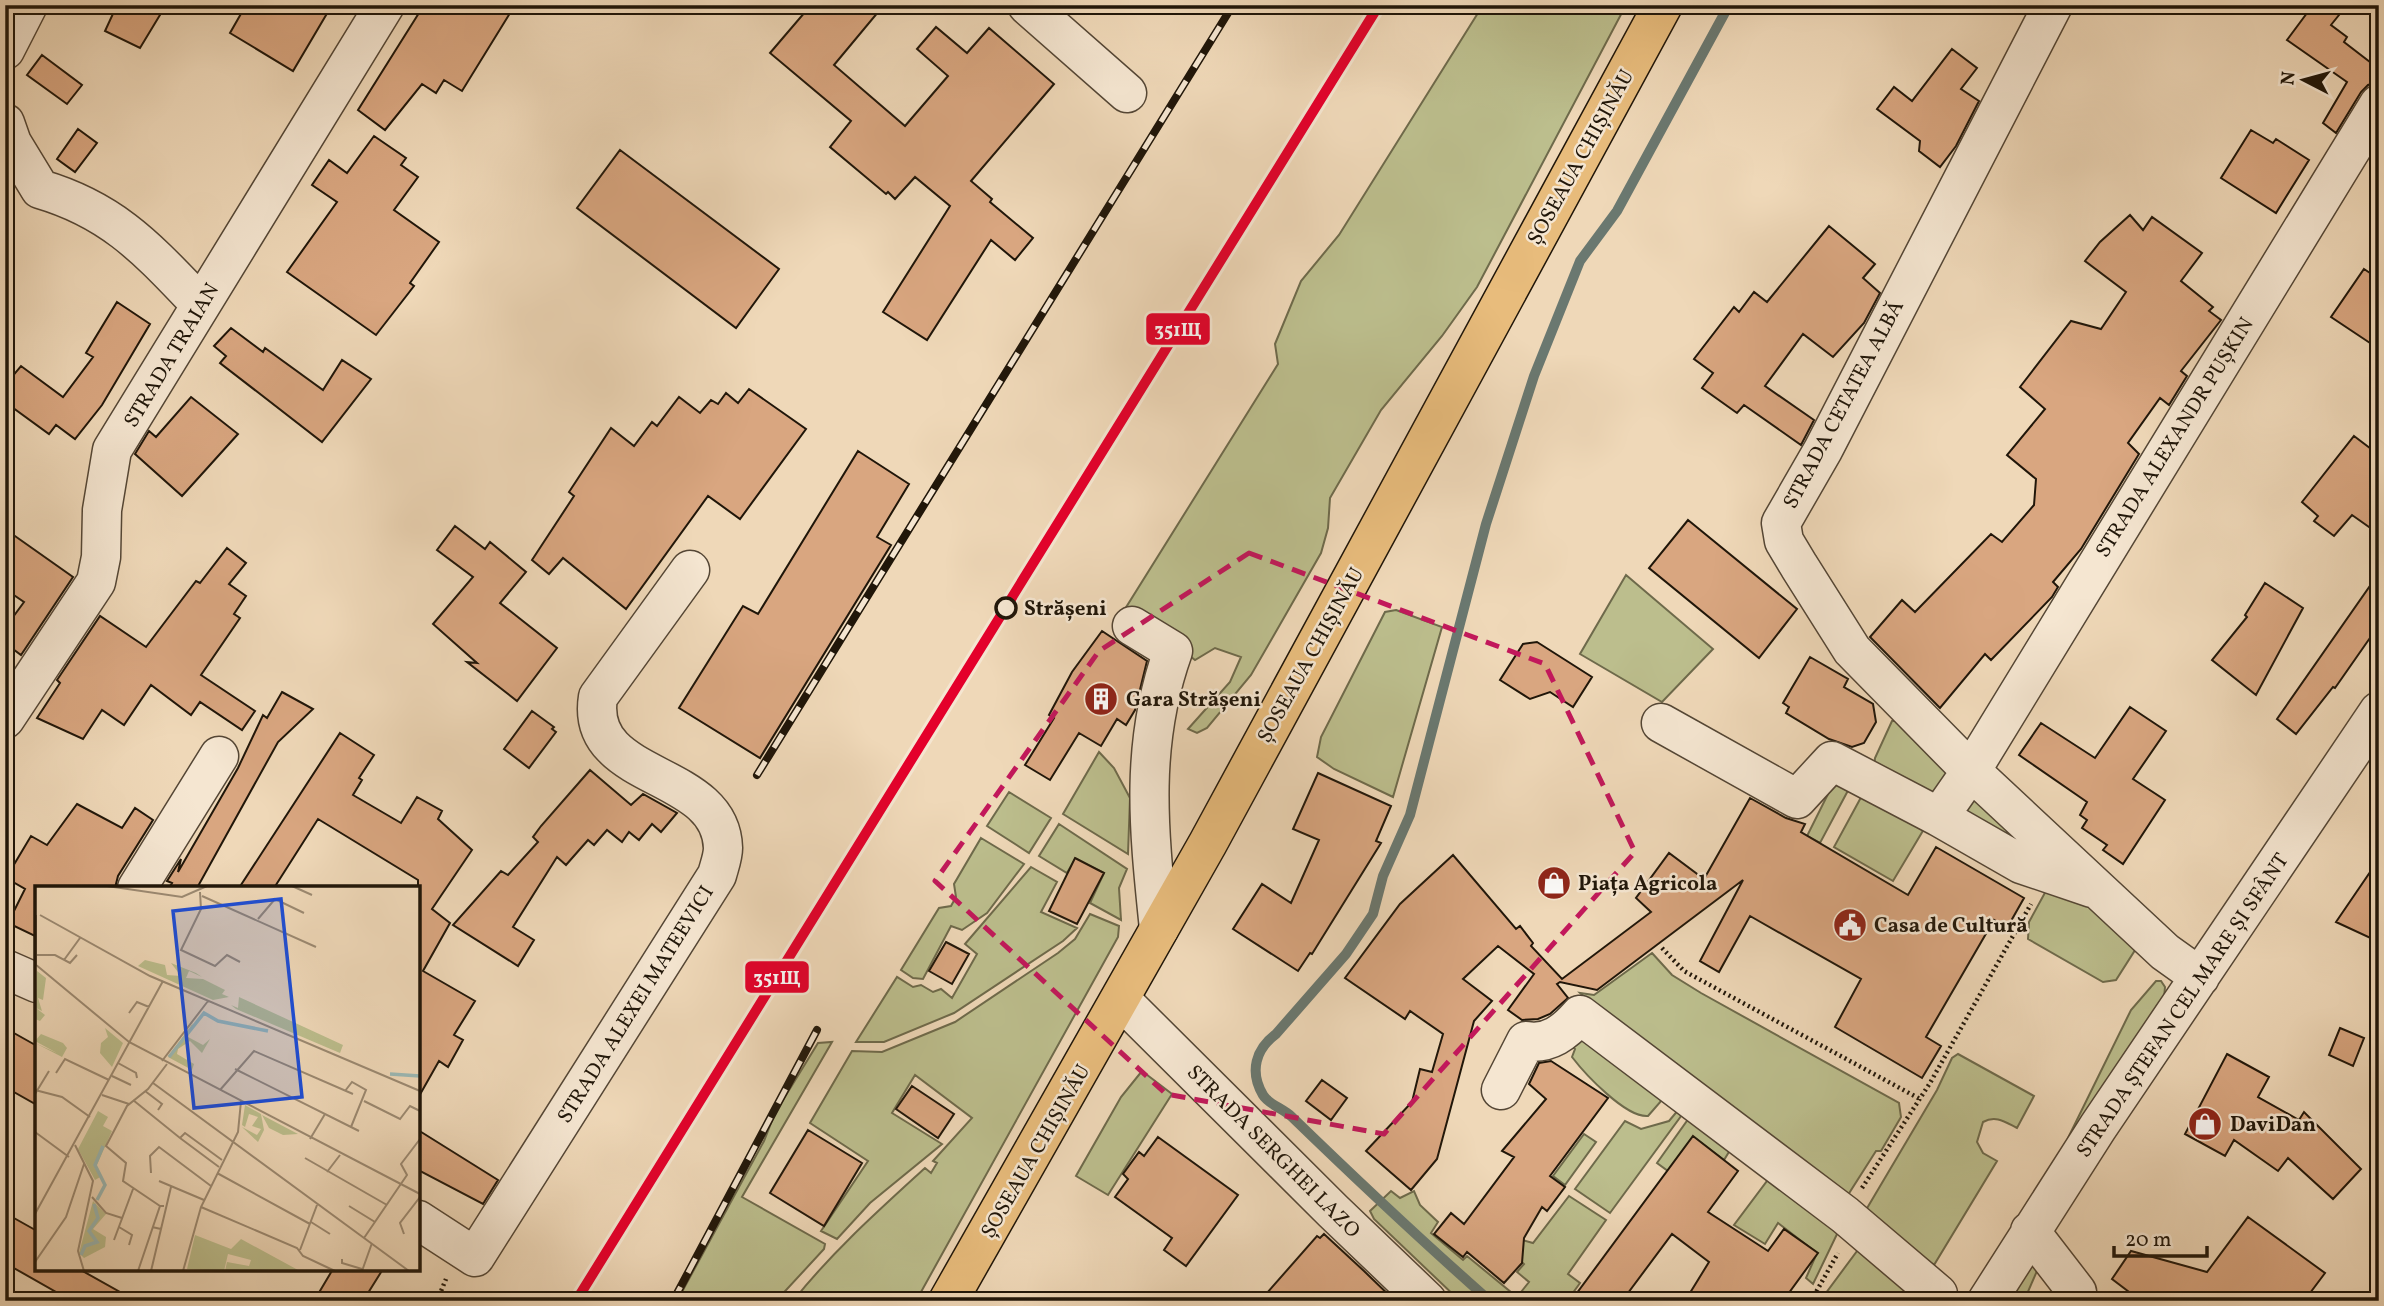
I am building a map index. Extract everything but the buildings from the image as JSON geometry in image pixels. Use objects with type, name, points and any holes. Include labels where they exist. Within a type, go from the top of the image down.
[{"type":"highway","name":"ȘOSEAUA CHIȘINĂU","points":[[948,1301],[1121,1000],[1663,5]]},
{"type":"street","points":[[5,50],[28,5]]},
{"type":"street","name":"STRADA TRAIAN","points":[[5,719],[96,582],[103,535],[102,510],[112,450],[385,5]]},
{"type":"street","points":[[1027,5],[1127,93]]},
{"type":"street","name":"STRADA CETATEA ALBĂ","points":[[2053,5],[1824,450],[1781,523],[1784,541],[1852,650],[1971,771],[2103,891],[2165,952],[2200,977]]},
{"type":"street","name":"STRADA ALEXANDR PUȘKIN","points":[[1940,817],[1971,771],[2379,104]]},
{"type":"street","points":[[5,123],[12,143],[40,189],[75,199],[137,239],[201,306]]},
{"type":"street","name":"STRADA ALEXEI MATEEVICI","points":[[420,1221],[475,1256],[717,875],[723,850],[720,830],[710,810],[612,749],[599,732],[594,716],[598,696],[691,570]]},
{"type":"street","points":[[1132,626],[1173,651],[1160,686],[1147,792],[1159,929]]},
{"type":"street","points":[[1661,723],[1797,799],[1832,761],[1940,817],[2021,864],[2103,891]]},
{"type":"street","name":"STRADA ȘTEFAN CEL MARE ȘI SFÂNT","points":[[1987,1301],[2030,1231],[2200,977],[2373,729]]},
{"type":"street","points":[[138,886],[219,756]]},
{"type":"street","points":[[5,969],[35,982]]},
{"type":"street","name":"STRADA SERGHEI LAZO","points":[[1121,1000],[1427,1301]]},
{"type":"street","points":[[1501,1090],[1526,1041],[1542,1042],[1559,1035],[1580,1015],[1848,1218],[1938,1294]]},
{"type":"street","points":[[2030,1231],[2081,1298]]},
{"type":"path","points":[[1811,1301],[1835,1259],[1848,1218],[1920,1099],[2045,873]]},
{"type":"path","points":[[1662,948],[1684,971],[1920,1099]]},
{"type":"path","points":[[436,1301],[443,1287]]},
{"type":"highlighted area","points":[[1249,553],[1545,664],[1635,852],[1384,1134],[1166,1094],[935,881],[1099,651]]},
{"type":"green space","points":[[1483,5],[1626,5],[1477,287],[1442,336],[1381,410],[1330,498],[1328,528],[1321,553],[1251,675],[1207,728],[1197,733],[1188,729],[1230,682],[1241,657],[1215,648],[1195,660],[1172,642],[1115,625],[1278,364],[1275,344],[1301,281],[1339,235]]},
{"type":"green space","points":[[1626,575],[1713,649],[1662,702],[1580,654]]},
{"type":"green space","points":[[1396,610],[1442,627],[1393,797],[1334,769],[1317,757],[1321,737],[1385,612]]},
{"type":"green space","points":[[1892,721],[1901,721],[1950,765],[1940,800],[1874,769],[1875,758]]},
{"type":"green space","points":[[1099,752],[1114,768],[1130,798],[1128,854],[1063,814]]},
{"type":"green space","points":[[1838,774],[1852,783],[1820,843],[1807,836]]},
{"type":"green space","points":[[1865,790],[1924,829],[1893,881],[1834,847]]},
{"type":"green space","points":[[1009,792],[1051,818],[1029,853],[987,826]]},
{"type":"green space","points":[[1975,794],[2033,858],[1958,805]]},
{"type":"green space","points":[[1059,824],[1127,869],[1119,888],[1121,920],[1090,903],[1104,873],[1075,859],[1067,873],[1039,856]]},
{"type":"green space","points":[[981,838],[1024,864],[987,913],[962,930],[951,926],[923,979],[913,978],[901,970],[939,908],[951,906],[956,897],[954,884]]},
{"type":"green space","points":[[1031,867],[1057,882],[1041,912],[1077,928],[1063,941],[954,1013],[884,1042],[856,1042],[897,977],[913,987],[921,985],[933,992],[941,989],[952,998],[977,954],[965,944]]},
{"type":"green space","points":[[2047,889],[2094,902],[2137,947],[2116,980],[2103,982],[2028,939],[2029,922]]},
{"type":"green space","points":[[1090,914],[1119,926],[1118,937],[916,1301],[793,1301],[840,1248],[890,1200],[925,1168],[931,1173],[937,1163],[933,1161],[972,1118],[915,1075],[892,1113],[942,1144],[870,1203],[837,1239],[821,1231],[868,1161],[810,1123],[852,1051],[882,1052],[955,1022],[1058,953],[1075,939]]},
{"type":"green space","points":[[1652,953],[1672,975],[1701,993],[1899,1103],[1901,1117],[1881,1151],[1876,1151],[1846,1198],[1620,1031],[1580,993],[1594,995]]},
{"type":"green space","points":[[2156,981],[2161,981],[2165,987],[2164,998],[2090,1148],[2024,1301],[2002,1301],[2069,1136],[2131,1010]]},
{"type":"green space","points":[[1582,1025],[1669,1092],[1648,1116],[1639,1115],[1618,1103],[1586,1074],[1572,1057],[1575,1049],[1566,1041]]},
{"type":"green space","points":[[832,1042],[742,1197],[825,1244],[824,1249],[776,1301],[677,1301],[764,1141],[775,1113],[818,1043]]},
{"type":"green space","points":[[1958,1054],[2034,1096],[2017,1128],[1996,1119],[1983,1122],[1977,1142],[1983,1153],[1997,1161],[1934,1265],[1863,1215],[1937,1090],[1952,1058]]},
{"type":"green space","points":[[1142,1071],[1172,1094],[1108,1195],[1076,1176],[1121,1097]]},
{"type":"green space","points":[[1679,1109],[1684,1112],[1610,1213],[1575,1189],[1625,1121],[1641,1129],[1669,1121]]},
{"type":"green space","points":[[1694,1111],[1735,1142],[1724,1160],[1693,1137],[1668,1171],[1657,1163]]},
{"type":"green space","points":[[1584,1134],[1596,1142],[1565,1185],[1553,1176]]},
{"type":"green space","points":[[1773,1173],[1839,1230],[1813,1284],[1806,1278],[1817,1253],[1778,1223],[1765,1244],[1734,1225]]},
{"type":"green space","points":[[1391,1191],[1400,1198],[1414,1191],[1420,1205],[1438,1222],[1431,1233],[1463,1260],[1467,1256],[1517,1297],[1529,1282],[1517,1272],[1524,1264],[1506,1247],[1512,1237],[1533,1243],[1569,1196],[1606,1220],[1568,1274],[1580,1283],[1567,1301],[1460,1301],[1374,1219],[1370,1211]]},
{"type":"green space","points":[[1860,1247],[1923,1285],[1914,1301],[1820,1301]]},
{"type":"waterway","points":[[1490,1301],[1292,1117],[1265,1098],[1256,1077],[1257,1061],[1264,1046],[1346,954],[1373,914],[1383,876],[1410,815],[1486,524],[1534,376],[1580,261],[1617,211],[1729,5]]},
{"type":"railway","points":[[757,775],[1233,5]]},
{"type":"railway","points":[[673,1301],[817,1030]]},
{"type":"transit line","name":"351Щ","points":[[576,1301],[1379,5]]},
{"type":"place","name":"Strășeni","points":[[1006,608]]},
{"type":"place","name":"Gara Strășeni","points":[[1101,699]]},
{"type":"place","name":"Piața Agricola","points":[[1554,883]]},
{"type":"place","name":"Casa de Cultură","points":[[1850,925]]},
{"type":"place","name":"DaviDan","points":[[2205,1124]]}]
